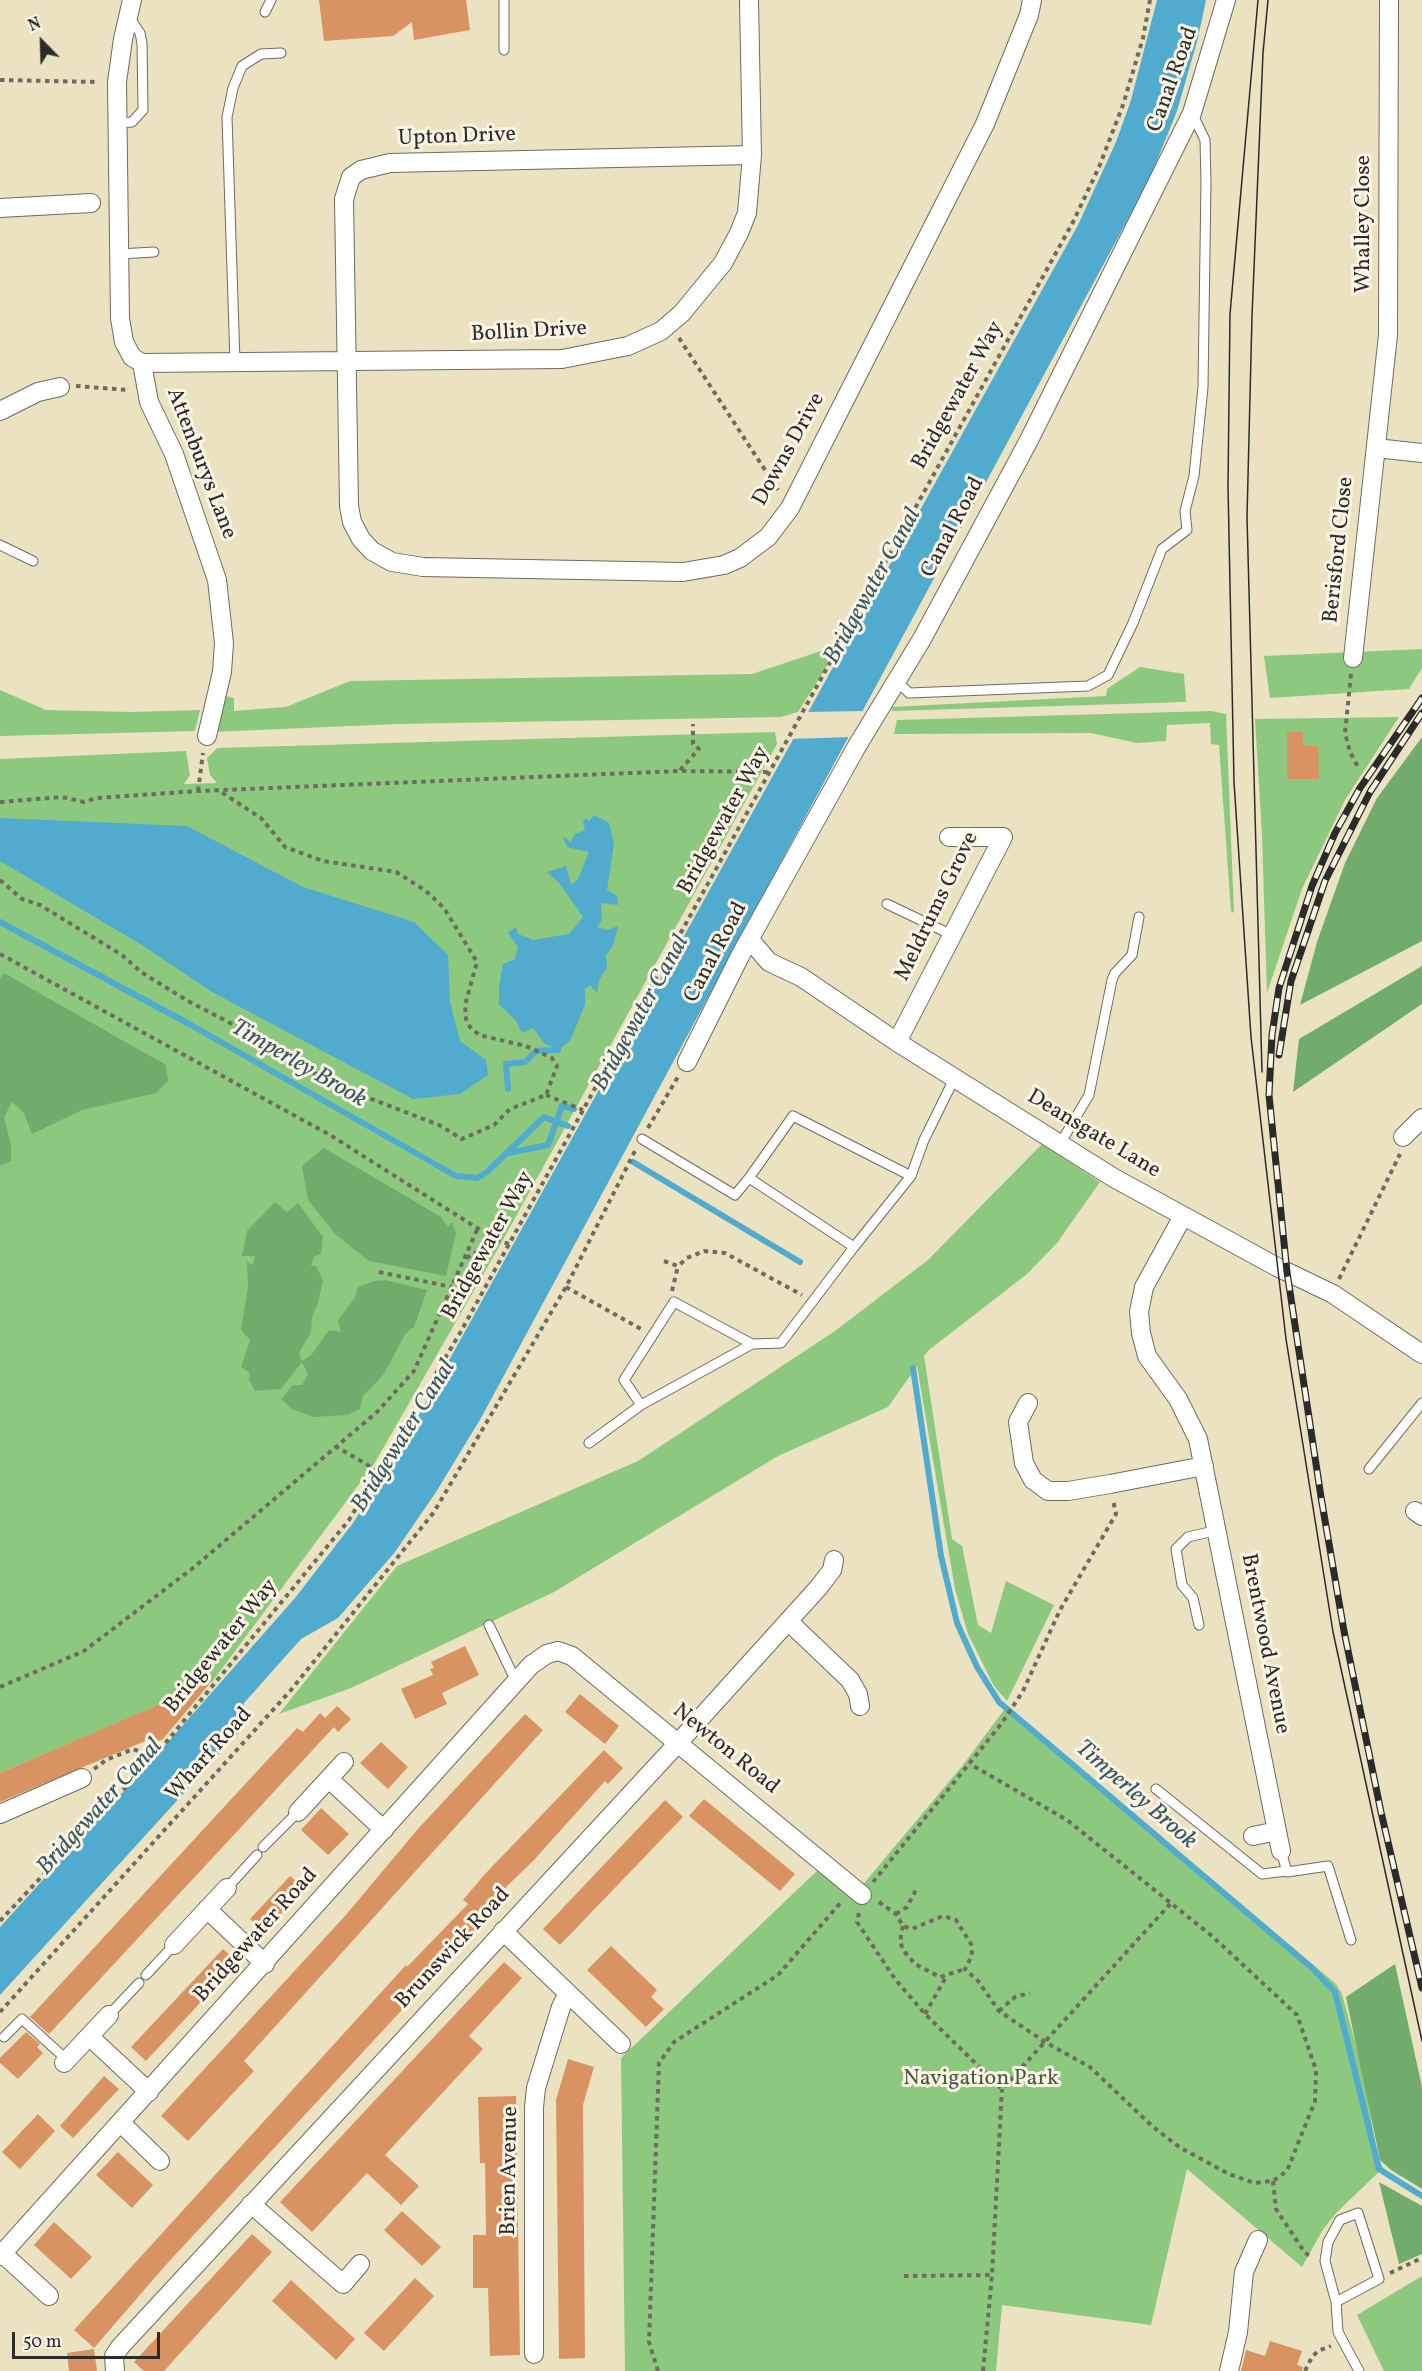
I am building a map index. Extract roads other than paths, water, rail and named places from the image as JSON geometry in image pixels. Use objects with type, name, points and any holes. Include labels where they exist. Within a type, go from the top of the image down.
[{"type":"street","name":"Bollin Drive","points":[[142,363],[562,359],[628,346],[670,325],[723,263],[739,233],[750,191],[752,155],[749,0]]},
{"type":"street","name":"Downs Drive","points":[[346,361],[349,506],[352,522],[361,539],[372,551],[392,562],[434,567],[682,572],[708,569],[732,561],[752,550],[768,537],[790,508],[985,124],[1029,15],[1032,0]]},
{"type":"street","name":"Canal Road","points":[[687,1062],[857,746],[897,681],[1028,442],[1192,113],[1226,0]]},
{"type":"street","name":"Whalley Close","points":[[1376,448],[1389,304],[1389,0]]},
{"type":"street","points":[[130,8],[117,82],[120,318],[124,342],[132,357],[142,363]]},
{"type":"street","name":"Upton Drive","points":[[346,361],[344,199],[351,177],[361,170],[390,163],[752,155]]},
{"type":"street","points":[[0,208],[91,203]]},
{"type":"street","name":"Attenburys Lane","points":[[142,363],[145,390],[174,454],[217,580],[224,643],[222,672],[207,736]]},
{"type":"street","points":[[0,411],[38,392],[60,387]]},
{"type":"street","points":[[1376,448],[1422,453]]},
{"type":"street","name":"Berisford Close","points":[[1353,658],[1376,448]]},
{"type":"street","name":"Meldrums Grove","points":[[897,1042],[1003,837],[949,837]]},
{"type":"street","name":"Deansgate Lane","points":[[751,941],[769,962],[801,977],[897,1042],[1134,1190],[1333,1294],[1422,1354]]},
{"type":"street","points":[[1403,1137],[1422,1118]]},
{"type":"street","name":"Brentwood Avenue","points":[[1183,1216],[1144,1287],[1139,1312],[1140,1323],[1148,1356],[1178,1399],[1194,1429],[1204,1466],[1281,1851]]},
{"type":"street","points":[[1028,1403],[1019,1416],[1018,1429],[1024,1463],[1033,1480],[1054,1492],[1204,1466]]},
{"type":"street","name":"Brunswick Road","points":[[115,2371],[114,2359],[118,2349],[788,1622],[827,1577],[834,1560]]},
{"type":"street","points":[[788,1622],[850,1680],[858,1694],[860,1706]]},
{"type":"street","name":"Newton Road","points":[[552,1652],[572,1656],[864,1896]]},
{"type":"street","name":"Bridgewater Road","points":[[1,2255],[519,1679],[538,1659],[552,1652]]},
{"type":"street","points":[[298,1812],[344,1762]]},
{"type":"street","points":[[0,1814],[82,1778]]},
{"type":"street","points":[[329,1779],[384,1830]]},
{"type":"street","points":[[1253,1836],[1276,1831]]},
{"type":"street","points":[[174,1945],[227,1888]]},
{"type":"street","points":[[207,1910],[265,1964]]},
{"type":"street","points":[[503,1931],[621,2044]]},
{"type":"street","name":"Brien Avenue","points":[[534,2354],[534,2107],[539,2078],[561,2007],[568,1993]]},
{"type":"street","points":[[66,2062],[109,2015]]},
{"type":"street","points":[[89,2036],[149,2092]]},
{"type":"street","points":[[121,2123],[160,2162]]},
{"type":"street","points":[[251,2204],[343,2284],[360,2264]]},
{"type":"street","points":[[1229,2371],[1238,2332],[1244,2272],[1258,2240]]},
{"type":"street","points":[[1,2255],[50,2296]]},
{"type":"lane","points":[[265,12],[272,0]]},
{"type":"lane","points":[[504,0],[504,50]]},
{"type":"lane","points":[[118,123],[132,122],[143,110],[142,43],[130,8]]},
{"type":"lane","points":[[235,362],[227,117],[233,88],[242,66],[261,54],[282,53]]},
{"type":"lane","points":[[897,681],[909,693],[1088,686],[1108,675],[1162,549],[1187,530],[1185,511],[1194,476],[1203,387],[1206,182],[1205,140],[1192,113]]},
{"type":"lane","points":[[118,254],[154,252]]},
{"type":"lane","points":[[0,545],[33,561]]},
{"type":"lane","points":[[887,904],[952,936]]},
{"type":"lane","points":[[1060,1144],[1089,1095],[1112,980],[1115,973],[1132,955],[1139,917]]},
{"type":"lane","points":[[589,1443],[641,1405],[752,1344],[781,1342],[911,1176],[924,1140],[954,1077]]},
{"type":"lane","points":[[642,1138],[735,1195],[793,1116],[911,1176]]},
{"type":"lane","points":[[749,1178],[854,1248]]},
{"type":"lane","points":[[641,1405],[624,1380],[674,1302],[752,1344]]},
{"type":"lane","points":[[1369,1469],[1422,1403]]},
{"type":"lane","points":[[1199,1625],[1193,1598],[1182,1585],[1176,1549],[1188,1537],[1218,1530]]},
{"type":"lane","points":[[489,1625],[512,1673],[519,1679]]},
{"type":"lane","points":[[1156,1789],[1262,1874],[1286,1871],[1290,1873],[1328,1866],[1351,1940]]},
{"type":"lane","points":[[263,1846],[298,1812]]},
{"type":"lane","points":[[1281,1851],[1286,1871]]},
{"type":"lane","points":[[227,1888],[257,1855]]},
{"type":"lane","points":[[109,2015],[174,1945]]},
{"type":"lane","points":[[4,2037],[22,2019],[66,2062]]},
{"type":"lane","points":[[1336,2302],[1378,2279],[1358,2213],[1340,2220],[1328,2242],[1324,2261],[1336,2302],[1338,2331],[1359,2371]]},
{"type":"water","name":"Bridgewater Canal","points":[[1157,0],[1206,0],[1198,38],[1177,111],[1149,180],[481,1418],[436,1492],[395,1552],[338,1618],[301,1639],[244,1703],[240,1717],[244,1727],[0,1995],[0,1927],[155,1757],[295,1598],[353,1523],[396,1456],[1078,225],[1116,142],[1131,100]]},
{"type":"water","points":[[594,815],[609,823],[614,844],[607,890],[617,896],[618,905],[601,903],[602,920],[597,927],[607,930],[618,926],[613,946],[606,955],[607,968],[599,980],[597,993],[590,985],[585,989],[585,1005],[570,1041],[558,1050],[545,1044],[533,1028],[522,1033],[516,1021],[499,1004],[499,987],[503,964],[515,959],[518,947],[508,933],[516,927],[518,934],[533,940],[569,934],[583,917],[560,884],[547,872],[566,866],[571,885],[578,879],[589,852],[567,847],[563,837],[571,842],[575,834],[585,830],[583,821],[586,818],[589,821]]},
{"type":"water","points":[[0,818],[187,826],[303,887],[414,922],[448,955],[450,1002],[460,1041],[486,1060],[488,1075],[460,1094],[413,1099],[212,992],[142,945],[0,861]]},
{"type":"waterway","name":"Timperley Brook","points":[[0,922],[191,1025],[456,1176],[477,1178],[487,1172],[544,1117],[568,1126]]},
{"type":"waterway","points":[[508,1089],[506,1064],[525,1062],[536,1051],[558,1050]]},
{"type":"waterway","points":[[508,1153],[548,1145],[562,1106],[574,1109]]},
{"type":"waterway","name":"Timperley Brook","points":[[633,1162],[800,1262]]},
{"type":"waterway","name":"Timperley Brook","points":[[913,1368],[941,1556],[957,1623],[977,1667],[999,1702],[1312,1968],[1335,1992],[1379,2169],[1422,2196]]},
{"type":"tram line","points":[[1258,0],[1230,314],[1228,486],[1234,782],[1251,1037],[1286,1339],[1333,1632],[1422,2041]]},
{"type":"tram line","points":[[1262,1072],[1247,517],[1252,316],[1263,53],[1268,0]]},
{"type":"railway","points":[[1422,698],[1360,788],[1335,833],[1312,886],[1279,988],[1272,1035],[1269,1095],[1287,1272],[1321,1497],[1344,1631],[1381,1812],[1422,1988]]},
{"type":"railway","points":[[1279,1055],[1291,981],[1325,881],[1370,792],[1422,713]]},
{"type":"park label","name":"Navigation Park","points":[[981,2080]]}]
